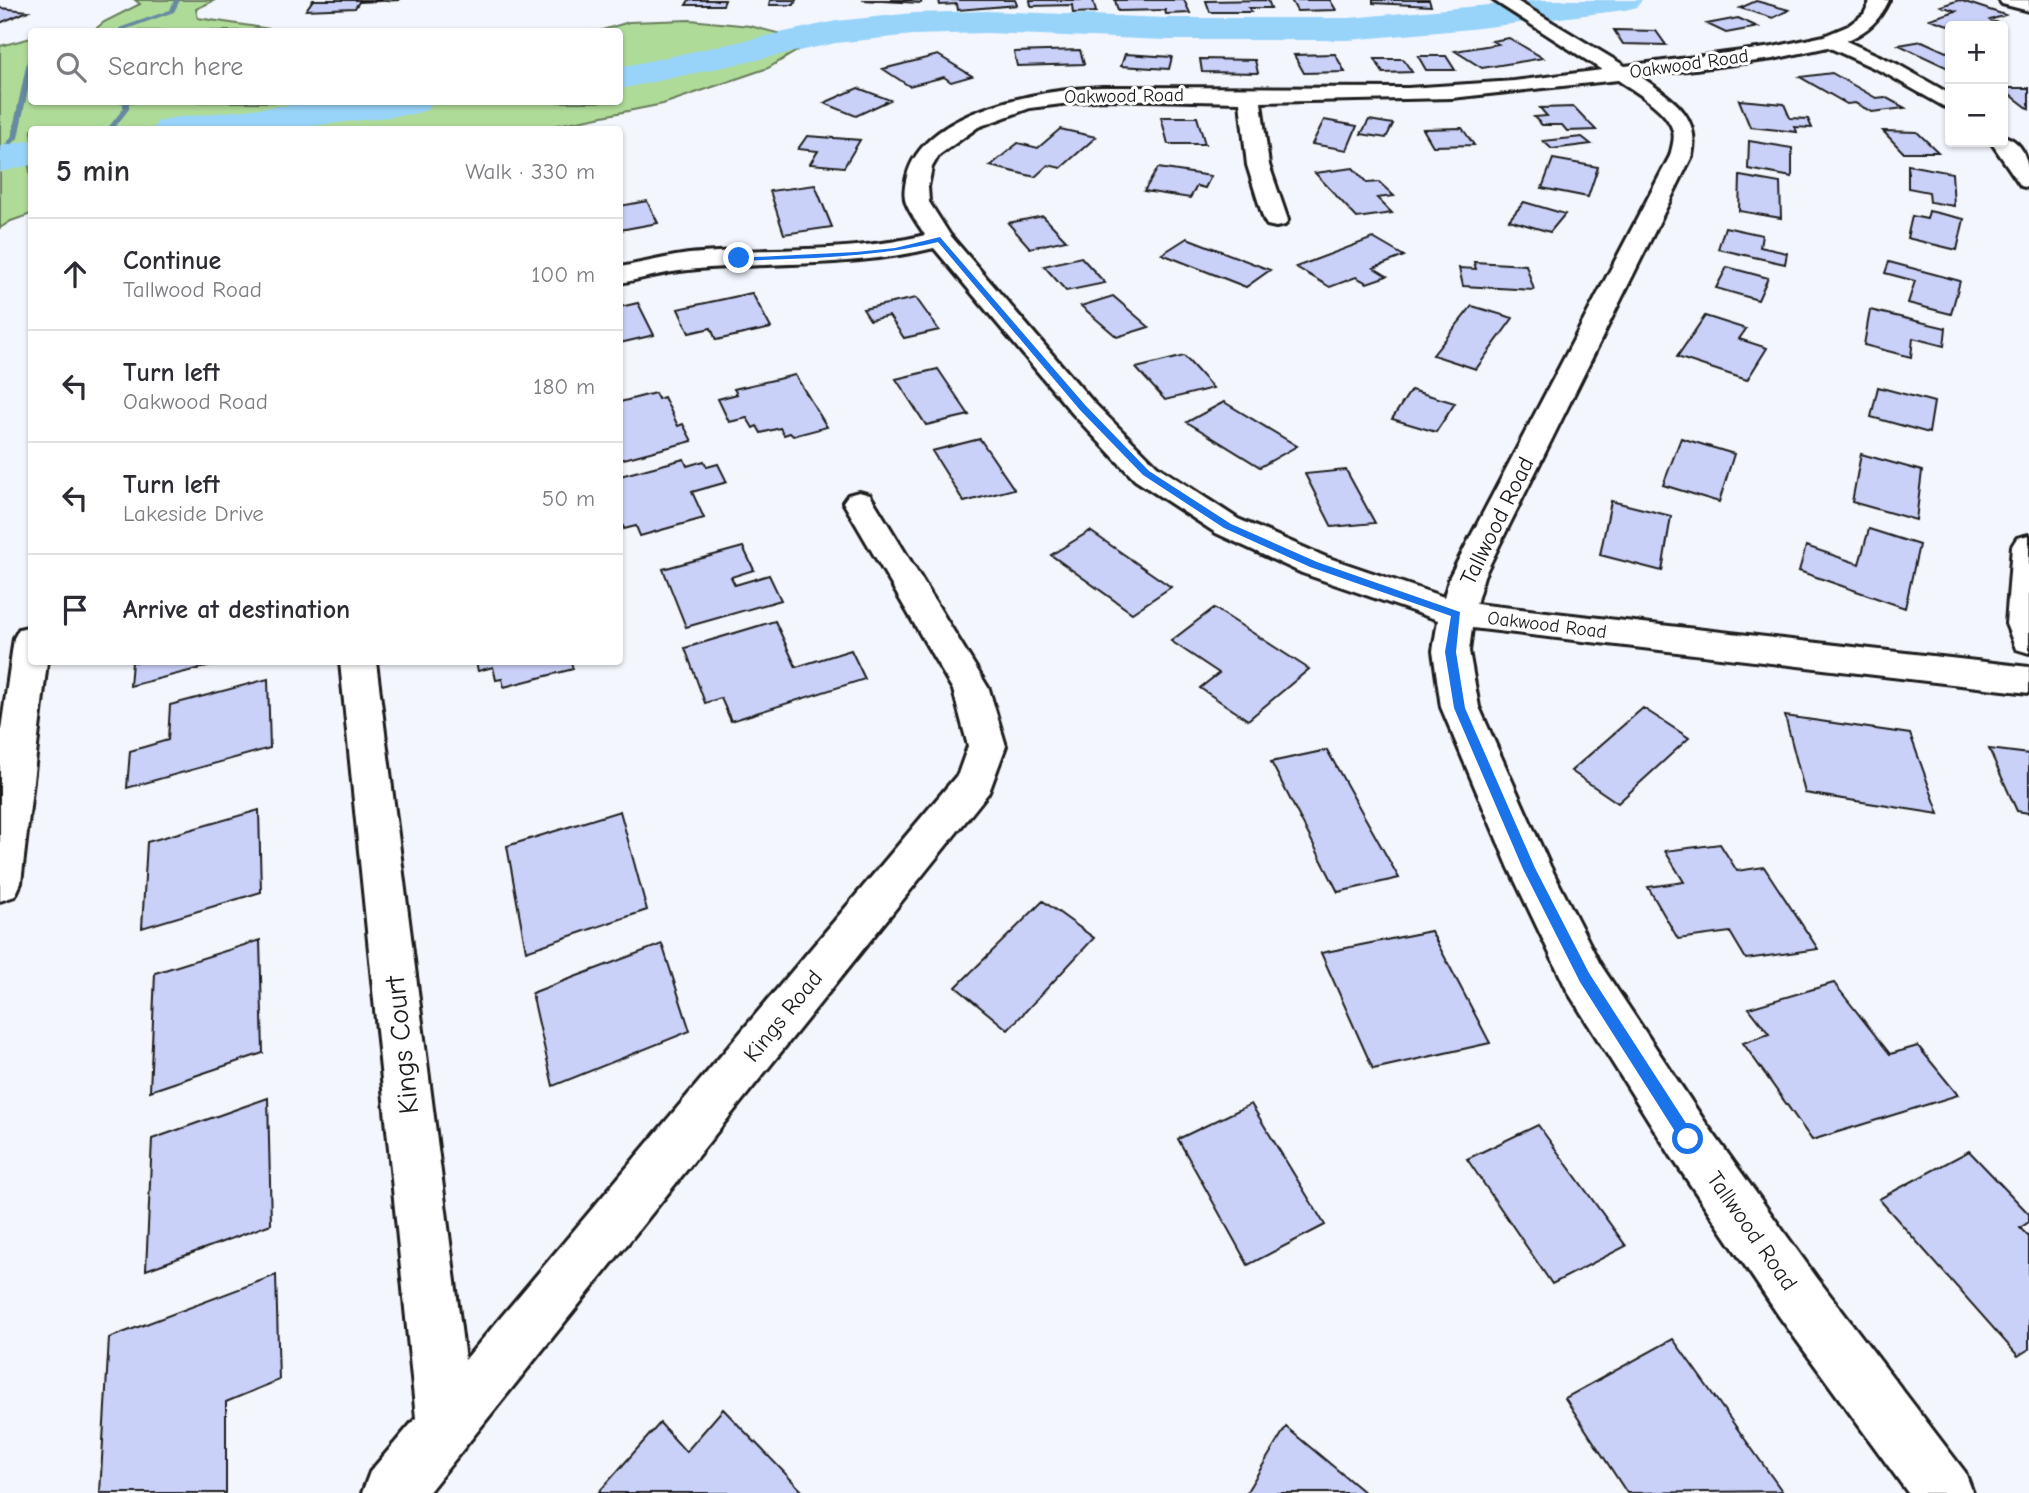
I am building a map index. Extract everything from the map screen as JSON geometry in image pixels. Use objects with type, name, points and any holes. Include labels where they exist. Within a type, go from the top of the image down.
[{"type":"street","name":"Tallwood Road","points":[[1502,0],[1619,73],[1669,108],[1683,126],[1685,141],[1681,156],[1467,576],[1456,614],[1451,652],[1460,708],[1530,869],[1584,978],[1688,1139],[1944,1493]]},
{"type":"street","name":"Oakwood Road","points":[[1880,0],[1878,11],[1861,29],[1831,41],[1774,52],[1535,85],[1450,93],[1067,95],[1026,102],[970,122],[930,152],[921,167],[916,187],[917,202],[940,240],[1074,398],[1146,473],[1240,531],[1337,573],[1456,614],[2029,680]]},
{"type":"street","points":[[2008,0],[2029,5]]},
{"type":"street","points":[[1831,41],[1890,68],[1945,99]]},
{"type":"street","points":[[1250,96],[1258,165],[1276,220]]},
{"type":"street","points":[[2007,147],[2029,181]]},
{"type":"street","points":[[623,274],[687,262],[856,254],[895,250],[940,240]]},
{"type":"street","name":"Kings Road","points":[[391,1493],[975,782],[987,746],[971,689],[859,502]]},
{"type":"street","points":[[2029,546],[2024,624],[2029,640]]},
{"type":"street","points":[[0,883],[28,665]]},
{"type":"street","name":"Kings Court","points":[[358,665],[445,1428]]},
{"type":"green space","points":[[135,0],[215,0],[196,9],[198,18],[263,28],[97,28],[140,4]]},
{"type":"green space","points":[[690,20],[750,26],[812,42],[768,68],[663,104],[553,126],[28,126],[28,215],[0,228],[0,46],[28,39],[28,105],[623,105],[623,28],[609,28],[629,22]]},
{"type":"building","points":[[313,0],[400,0],[359,2],[355,8],[306,10]]},
{"type":"building","points":[[689,0],[725,0],[723,5],[686,5]]},
{"type":"building","points":[[770,0],[796,0],[794,5],[769,5]]},
{"type":"building","points":[[862,0],[922,0],[921,3]]},
{"type":"building","points":[[939,0],[1015,0],[1017,5],[958,10],[957,4],[940,5]]},
{"type":"building","points":[[1030,0],[1093,0],[1096,12],[1073,13],[1072,5],[1031,6]]},
{"type":"building","points":[[1115,0],[1184,0],[1190,13],[1166,14],[1165,10],[1118,11]]},
{"type":"building","points":[[1268,0],[1271,8],[1249,8],[1251,12],[1210,12],[1206,1]]},
{"type":"building","points":[[1291,0],[1330,0],[1336,10],[1297,11]]},
{"type":"building","points":[[1373,0],[1429,0],[1431,6],[1373,3]]},
{"type":"building","points":[[1959,0],[2005,15],[1990,20],[1993,21],[1945,21],[1945,24],[1930,19],[1956,11],[1941,6]]},
{"type":"building","points":[[1756,1],[1789,10],[1773,18],[1740,8]]},
{"type":"building","points":[[0,8],[28,11],[0,23]]},
{"type":"building","points":[[1738,18],[1758,27],[1726,33],[1707,24]]},
{"type":"building","points":[[1614,30],[1656,31],[1666,45],[1623,44]]},
{"type":"building","points":[[1509,38],[1543,58],[1482,68],[1455,51],[1498,44],[1492,41]]},
{"type":"building","points":[[1922,41],[1945,52],[1945,67],[1899,45]]},
{"type":"building","points":[[1080,50],[1084,64],[1017,66],[1014,52]]},
{"type":"building","points":[[1125,54],[1172,57],[1169,69],[1121,66]]},
{"type":"building","points":[[1335,54],[1345,72],[1304,73],[1294,55]]},
{"type":"building","points":[[938,55],[972,76],[951,82],[944,77],[909,86],[883,69]]},
{"type":"building","points":[[1418,56],[1446,56],[1455,70],[1426,70]]},
{"type":"building","points":[[1200,59],[1255,60],[1258,73],[1202,72]]},
{"type":"building","points":[[1375,59],[1403,59],[1412,72],[1383,73]]},
{"type":"building","points":[[1832,73],[1876,98],[1885,97],[1905,108],[1872,112],[1855,103],[1847,104],[1800,77]]},
{"type":"building","points":[[858,88],[890,100],[856,116],[824,103]]},
{"type":"building","points":[[2008,88],[2029,88],[2029,109],[2008,93]]},
{"type":"building","points":[[1739,100],[1784,104],[1790,118],[1808,119],[1812,128],[1795,127],[1797,132],[1750,127]]},
{"type":"building","points":[[1574,107],[1596,130],[1567,131],[1562,125],[1542,125],[1534,117],[1547,116],[1540,108]]},
{"type":"building","points":[[1161,117],[1197,117],[1205,144],[1168,144]]},
{"type":"building","points":[[1324,120],[1357,126],[1347,150],[1312,144]]},
{"type":"building","points":[[1369,120],[1393,124],[1386,138],[1361,134]]},
{"type":"building","points":[[1462,128],[1474,145],[1433,146],[1423,129]]},
{"type":"building","points":[[1060,129],[1096,137],[1061,168],[1048,165],[1035,177],[990,166],[1018,143],[1038,148]]},
{"type":"building","points":[[1883,131],[1917,132],[1938,152],[1903,152]]},
{"type":"building","points":[[807,136],[860,140],[844,167],[810,164],[818,151],[798,149]]},
{"type":"building","points":[[1582,137],[1591,144],[1552,149],[1543,141]]},
{"type":"building","points":[[1749,141],[1792,148],[1792,177],[1748,169]]},
{"type":"building","points":[[1553,159],[1598,167],[1588,197],[1542,188]]},
{"type":"building","points":[[1908,165],[1952,173],[1954,206],[1930,202],[1929,192],[1908,188]]},
{"type":"building","points":[[1158,168],[1211,176],[1205,188],[1197,186],[1190,198],[1144,191]]},
{"type":"building","points":[[1353,168],[1367,183],[1379,182],[1394,196],[1377,198],[1392,213],[1357,218],[1315,173]]},
{"type":"building","points":[[1740,176],[1780,183],[1781,218],[1739,211]]},
{"type":"building","points":[[815,185],[832,227],[784,234],[770,191]]},
{"type":"building","points":[[647,201],[658,223],[623,229],[623,205]]},
{"type":"building","points":[[1524,202],[1565,214],[1550,232],[1509,220]]},
{"type":"building","points":[[1929,211],[1964,219],[1957,250],[1907,238],[1912,216],[1927,219]]},
{"type":"building","points":[[1043,216],[1066,240],[1030,248],[1008,223]]},
{"type":"building","points":[[1725,227],[1762,235],[1760,247],[1787,253],[1785,264],[1718,249]]},
{"type":"building","points":[[1187,238],[1270,270],[1246,287],[1162,254]]},
{"type":"building","points":[[1373,238],[1404,256],[1374,268],[1387,276],[1367,283],[1356,277],[1330,287],[1296,267]]},
{"type":"building","points":[[1081,257],[1105,283],[1066,291],[1044,266]]},
{"type":"building","points":[[1474,262],[1526,265],[1534,290],[1463,286],[1459,268],[1476,269]]},
{"type":"building","points":[[1889,262],[1960,281],[1951,314],[1908,303],[1915,281],[1885,273]]},
{"type":"building","points":[[1727,267],[1768,278],[1758,300],[1716,288]]},
{"type":"building","points":[[752,293],[771,328],[716,340],[711,328],[689,333],[678,309]]},
{"type":"building","points":[[1113,296],[1149,327],[1117,337],[1081,306]]},
{"type":"building","points":[[916,298],[939,330],[904,338],[889,316],[870,320],[863,309]]},
{"type":"building","points":[[638,303],[654,335],[623,342],[623,306]]},
{"type":"building","points":[[1472,306],[1513,318],[1476,369],[1433,355]]},
{"type":"building","points":[[1870,310],[1946,328],[1944,346],[1913,338],[1911,357],[1864,345]]},
{"type":"building","points":[[1705,316],[1746,329],[1739,339],[1767,348],[1747,380],[1677,357]]},
{"type":"building","points":[[1184,356],[1213,388],[1165,400],[1136,368]]},
{"type":"building","points":[[938,369],[969,415],[926,425],[896,379]]},
{"type":"building","points":[[795,375],[827,427],[793,436],[790,433],[784,435],[780,428],[761,433],[757,426],[753,428],[747,418],[729,422],[718,399],[737,394],[734,389]]},
{"type":"building","points":[[1878,387],[1934,402],[1929,433],[1871,417]]},
{"type":"building","points":[[1411,390],[1455,403],[1436,432],[1392,419]]},
{"type":"building","points":[[655,393],[658,399],[664,397],[678,426],[683,424],[692,441],[623,459],[623,401]]},
{"type":"building","points":[[1224,402],[1297,446],[1260,467],[1187,422]]},
{"type":"building","points":[[1681,438],[1734,454],[1719,502],[1663,485]]},
{"type":"building","points":[[980,439],[1014,489],[964,502],[932,451]]},
{"type":"building","points":[[1861,454],[1922,471],[1916,520],[1852,502]]},
{"type":"building","points":[[684,459],[687,466],[704,461],[707,467],[718,464],[727,482],[692,492],[704,518],[640,536],[636,526],[624,529],[623,526],[623,475]]},
{"type":"building","points":[[1346,470],[1375,523],[1332,527],[1305,474]]},
{"type":"building","points":[[1611,501],[1671,516],[1662,571],[1600,555]]},
{"type":"building","points":[[1869,529],[1919,545],[1905,608],[1799,571],[1806,546],[1859,564]]},
{"type":"building","points":[[1090,531],[1171,587],[1132,613],[1051,555]]},
{"type":"building","points":[[743,547],[754,570],[731,577],[735,585],[769,575],[781,600],[686,627],[663,569]]},
{"type":"building","points":[[1214,608],[1309,669],[1248,720],[1200,688],[1219,673],[1171,641]]},
{"type":"building","points":[[775,621],[796,667],[851,650],[865,679],[731,721],[721,698],[705,703],[685,648]]},
{"type":"building","points":[[132,665],[213,665],[130,686]]},
{"type":"building","points":[[477,665],[572,665],[573,669],[504,687],[502,679],[496,680],[493,667],[478,671]]},
{"type":"building","points":[[268,679],[270,748],[127,788],[130,751],[168,740],[170,705]]},
{"type":"building","points":[[1643,708],[1689,738],[1618,803],[1571,771]]},
{"type":"building","points":[[1785,716],[1910,734],[1939,814],[1805,793]]},
{"type":"building","points":[[1989,749],[2029,754],[2029,813],[2017,811]]},
{"type":"building","points":[[1327,750],[1399,878],[1338,892],[1271,762]]},
{"type":"building","points":[[259,810],[261,892],[142,928],[147,842]]},
{"type":"building","points":[[620,811],[647,910],[526,951],[507,846]]},
{"type":"building","points":[[1720,844],[1737,871],[1764,867],[1818,949],[1746,959],[1730,932],[1678,939],[1648,887],[1684,882],[1665,851]]},
{"type":"building","points":[[1043,901],[1094,938],[1008,1030],[956,987]]},
{"type":"building","points":[[1431,931],[1490,1043],[1373,1069],[1321,953]]},
{"type":"building","points":[[260,940],[263,1053],[150,1091],[155,973]]},
{"type":"building","points":[[662,944],[690,1031],[553,1086],[532,993]]},
{"type":"building","points":[[1834,983],[1890,1054],[1918,1046],[1958,1095],[1812,1140],[1743,1043],[1769,1034],[1749,1008]]},
{"type":"building","points":[[268,1098],[271,1224],[146,1270],[152,1139]]},
{"type":"building","points":[[1251,1104],[1325,1225],[1248,1265],[1178,1139]]},
{"type":"building","points":[[1538,1125],[1626,1246],[1552,1284],[1467,1159]]},
{"type":"building","points":[[1969,1151],[2029,1214],[2029,1222],[2020,1228],[2029,1237],[2029,1349],[2018,1356],[1879,1199]]},
{"type":"building","points":[[276,1275],[279,1380],[226,1402],[226,1493],[100,1493],[109,1338]]},
{"type":"building","points":[[1673,1339],[1782,1491],[1627,1493],[1565,1398]]},
{"type":"building","points":[[723,1409],[804,1493],[598,1493],[660,1423],[686,1452]]},
{"type":"building","points":[[1286,1427],[1365,1493],[1246,1493]]},
{"type":"waterway","points":[[124,28],[172,11],[177,0]]},
{"type":"waterway","points":[[623,77],[836,32],[913,24],[986,22],[1166,29],[1349,29],[1471,19],[1625,0]]},
{"type":"waterway","points":[[0,155],[14,138],[28,71]]},
{"type":"waterway","points":[[112,126],[126,109],[126,105]]},
{"type":"waterway","points":[[206,126],[387,105]]},
{"type":"waterway","points":[[0,159],[28,153]]},
{"type":"route","points":[[739,258],[814,258],[895,250],[940,240],[1083,408],[1146,473],[1227,526],[1371,587],[1456,614],[1451,652],[1460,708],[1530,869],[1584,978],[1688,1139]]}]
